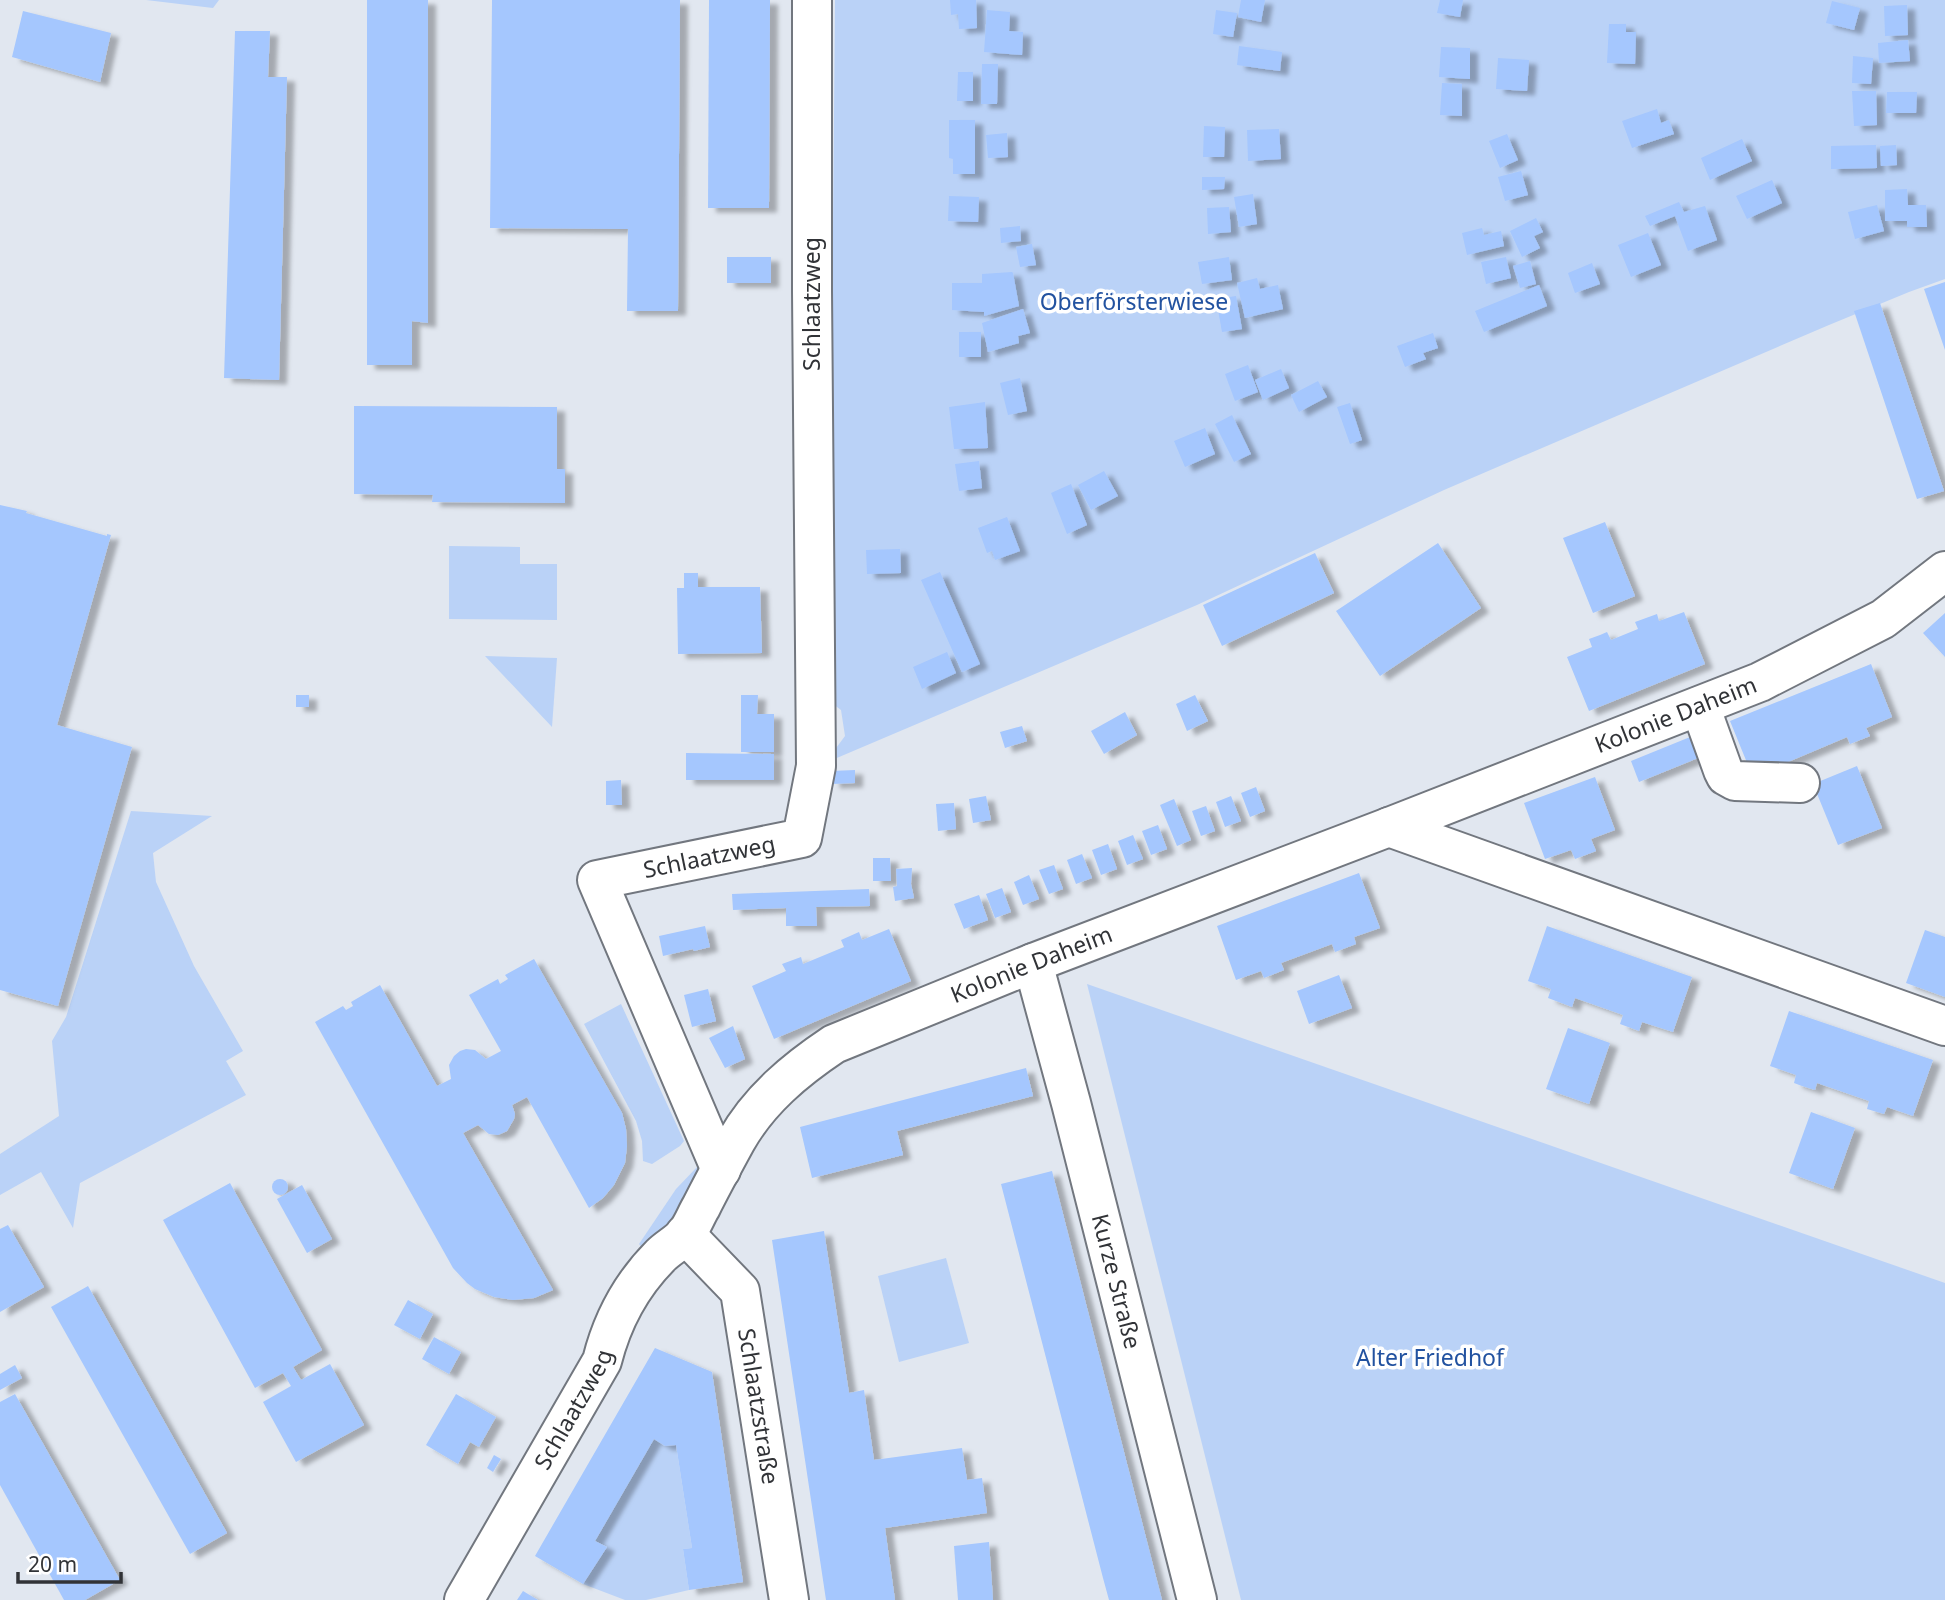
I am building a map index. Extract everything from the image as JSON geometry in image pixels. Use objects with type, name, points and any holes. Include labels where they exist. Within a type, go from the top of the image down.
[{"type":"street","name":"Schlaatzweg","points":[[464,1600],[602,1361],[607,1342],[623,1306],[640,1279],[661,1255],[685,1234],[721,1170],[597,880],[802,838],[816,765],[811,291],[812,0]]},
{"type":"street","name":"Kolonie Daheim","points":[[721,1170],[738,1138],[768,1098],[804,1064],[834,1044],[1033,963],[1760,682],[1883,619],[1945,571]]},
{"type":"street","points":[[1700,706],[1723,771],[1730,779],[1800,783]]},
{"type":"street","points":[[1389,827],[1945,1026]]},
{"type":"street","name":"Kurze Straße","points":[[1033,963],[1197,1600]]},
{"type":"street","name":"Schlaatzstraße","points":[[685,1234],[740,1291],[789,1600]]},
{"type":"green space","points":[[146,0],[219,0],[213,8]]},
{"type":"green space","name":"Oberförsterwiese","points":[[835,0],[1945,0],[1945,279],[1829,325],[1444,490],[1197,605],[825,763],[845,736],[841,710],[829,701]]},
{"type":"green space","points":[[449,546],[520,547],[520,564],[557,564],[557,620],[449,619]]},
{"type":"green space","points":[[485,656],[557,658],[552,727]]},
{"type":"green space","points":[[131,811],[212,816],[153,853],[156,882],[194,966],[243,1051],[226,1061],[246,1095],[80,1183],[73,1228],[41,1172],[0,1195],[0,1154],[59,1116],[52,1041],[66,1017]]},
{"type":"green space","name":"Alter Friedhof","points":[[1087,984],[1945,1283],[1945,1600],[1241,1600]]},
{"type":"green space","points":[[621,1004],[684,1141],[652,1164],[643,1161],[642,1141],[636,1121],[584,1024]]},
{"type":"green space","points":[[699,1165],[701,1172],[690,1204],[644,1250],[639,1244],[676,1189]]},
{"type":"green space","points":[[946,1258],[969,1343],[899,1362],[878,1276]]},
{"type":"green space","points":[[654,1439],[665,1446],[676,1445],[692,1548],[683,1549],[689,1590],[646,1600],[625,1600],[583,1584],[607,1547],[595,1541]]},
{"type":"building","points":[[367,0],[428,0],[428,323],[412,321],[412,365],[367,365]]},
{"type":"building","points":[[492,0],[680,0],[678,311],[627,311],[628,229],[490,228]]},
{"type":"building","points":[[709,0],[770,0],[769,208],[708,208]]},
{"type":"building","points":[[950,0],[976,0],[977,28],[959,29],[958,14],[951,15]]},
{"type":"building","points":[[1241,0],[1265,0],[1261,22],[1238,17]]},
{"type":"building","points":[[1440,0],[1463,0],[1460,17],[1437,13]]},
{"type":"building","points":[[1832,1],[1860,8],[1854,30],[1826,23]]},
{"type":"building","points":[[1907,5],[1908,35],[1885,36],[1884,6]]},
{"type":"building","points":[[987,10],[1010,12],[1009,31],[1023,32],[1022,55],[984,52]]},
{"type":"building","points":[[1216,10],[1237,13],[1233,37],[1213,34]]},
{"type":"building","points":[[23,11],[111,33],[100,82],[12,57]]},
{"type":"building","points":[[1609,24],[1626,24],[1626,32],[1636,32],[1635,64],[1607,63]]},
{"type":"building","points":[[235,31],[270,31],[268,77],[287,77],[279,380],[224,378]]},
{"type":"building","points":[[1908,40],[1910,61],[1879,63],[1878,43]]},
{"type":"building","points":[[1239,46],[1282,52],[1280,71],[1237,65]]},
{"type":"building","points":[[1441,47],[1470,48],[1470,79],[1439,77]]},
{"type":"building","points":[[1853,56],[1873,58],[1871,84],[1852,83]]},
{"type":"building","points":[[1498,58],[1529,60],[1527,91],[1496,89]]},
{"type":"building","points":[[982,64],[998,64],[997,104],[981,104]]},
{"type":"building","points":[[958,72],[973,72],[973,101],[957,101]]},
{"type":"building","points":[[1442,83],[1462,84],[1462,116],[1440,115]]},
{"type":"building","points":[[1852,91],[1876,91],[1877,125],[1854,126]]},
{"type":"building","points":[[1887,92],[1917,92],[1916,113],[1886,113]]},
{"type":"building","points":[[1657,109],[1661,123],[1669,120],[1674,134],[1632,148],[1622,121]]},
{"type":"building","points":[[949,120],[975,120],[975,174],[953,174],[953,159],[949,158]]},
{"type":"building","points":[[1204,126],[1225,127],[1224,157],[1203,157]]},
{"type":"building","points":[[1279,129],[1281,159],[1248,161],[1247,130]]},
{"type":"building","points":[[1007,133],[1008,157],[988,158],[986,135]]},
{"type":"building","points":[[1507,134],[1518,160],[1500,168],[1489,141]]},
{"type":"building","points":[[1742,139],[1752,161],[1710,180],[1701,158]]},
{"type":"building","points":[[1876,145],[1877,168],[1831,169],[1831,146]]},
{"type":"building","points":[[1896,145],[1897,165],[1881,166],[1880,146]]},
{"type":"building","points":[[1521,171],[1528,195],[1505,201],[1498,177]]},
{"type":"building","points":[[1202,177],[1225,177],[1224,189],[1202,190]]},
{"type":"building","points":[[1772,180],[1782,203],[1747,219],[1736,196]]},
{"type":"building","points":[[1907,189],[1908,205],[1926,205],[1927,227],[1907,227],[1907,221],[1885,221],[1885,190]]},
{"type":"building","points":[[1253,194],[1257,224],[1239,227],[1234,197]]},
{"type":"building","points":[[949,196],[979,197],[978,222],[948,221]]},
{"type":"building","points":[[1679,202],[1684,212],[1705,206],[1717,240],[1688,251],[1675,216],[1650,226],[1645,216]]},
{"type":"building","points":[[1877,205],[1884,231],[1855,239],[1848,212]]},
{"type":"building","points":[[1229,207],[1231,232],[1208,234],[1207,208]]},
{"type":"building","points":[[1536,218],[1543,232],[1534,236],[1540,248],[1522,257],[1510,231]]},
{"type":"building","points":[[1020,226],[1021,241],[1001,243],[1000,228]]},
{"type":"building","points":[[1482,228],[1484,235],[1501,231],[1504,246],[1467,255],[1462,233]]},
{"type":"building","points":[[1648,233],[1661,265],[1631,277],[1618,245]]},
{"type":"building","points":[[1032,244],[1036,265],[1020,267],[1016,247]]},
{"type":"building","points":[[727,257],[771,257],[771,283],[727,283]]},
{"type":"building","points":[[1229,257],[1232,280],[1202,284],[1198,262]]},
{"type":"building","points":[[1506,257],[1511,278],[1486,284],[1481,262]]},
{"type":"building","points":[[1530,261],[1536,284],[1520,288],[1513,266]]},
{"type":"building","points":[[1592,263],[1600,284],[1575,293],[1568,273]]},
{"type":"building","points":[[1012,272],[1019,306],[984,316],[984,312],[952,310],[952,283],[982,283],[982,274]]},
{"type":"building","points":[[1257,278],[1260,289],[1278,285],[1283,309],[1245,318],[1237,283]]},
{"type":"building","points":[[1945,282],[1945,350],[1924,289]]},
{"type":"building","points":[[1539,285],[1547,306],[1484,332],[1475,311]]},
{"type":"building","points":[[1236,296],[1242,329],[1222,332],[1216,299]]},
{"type":"building","points":[[1880,303],[1944,491],[1917,499],[1854,311]]},
{"type":"building","points":[[1023,309],[1030,333],[1018,336],[1019,343],[988,352],[982,323]]},
{"type":"building","points":[[959,332],[981,332],[981,357],[959,357]]},
{"type":"building","points":[[1433,333],[1438,348],[1423,353],[1426,359],[1405,367],[1397,346]]},
{"type":"building","points":[[1248,365],[1258,392],[1235,401],[1225,374]]},
{"type":"building","points":[[1281,369],[1289,388],[1263,400],[1255,380]]},
{"type":"building","points":[[1020,378],[1027,411],[1008,415],[1000,383]]},
{"type":"building","points":[[1318,381],[1327,397],[1299,412],[1291,395]]},
{"type":"building","points":[[985,402],[988,448],[954,449],[949,407]]},
{"type":"building","points":[[1350,403],[1362,440],[1350,444],[1337,407]]},
{"type":"building","points":[[354,406],[557,407],[557,469],[565,469],[565,503],[432,502],[433,495],[354,494]]},
{"type":"building","points":[[1232,415],[1251,454],[1234,462],[1215,424]]},
{"type":"building","points":[[1205,428],[1215,454],[1185,467],[1174,441]]},
{"type":"building","points":[[979,461],[982,488],[959,491],[955,464]]},
{"type":"building","points":[[1104,471],[1118,496],[1091,510],[1078,485]]},
{"type":"building","points":[[1071,484],[1087,525],[1067,534],[1051,493]]},
{"type":"building","points":[[0,505],[111,535],[57,725],[132,747],[58,1006],[0,990]]},
{"type":"building","points":[[1007,517],[1020,551],[995,560],[992,551],[987,553],[978,528]]},
{"type":"building","points":[[1605,522],[1635,596],[1593,613],[1563,538]]},
{"type":"building","points":[[1438,543],[1481,608],[1380,676],[1336,611]]},
{"type":"building","points":[[900,549],[901,573],[867,574],[866,550]]},
{"type":"building","points":[[1315,553],[1334,593],[1222,646],[1203,605]]},
{"type":"building","points":[[940,572],[980,664],[962,672],[921,580]]},
{"type":"building","points":[[684,573],[698,573],[698,587],[760,587],[762,653],[678,654],[677,588],[684,588]]},
{"type":"building","points":[[1684,612],[1705,664],[1589,711],[1567,657],[1592,647],[1589,639],[1607,632],[1611,640],[1638,629],[1635,622],[1657,614],[1659,621]]},
{"type":"building","points":[[1945,613],[1945,657],[1923,633]]},
{"type":"building","points":[[947,652],[956,673],[922,689],[913,667]]},
{"type":"building","points":[[1871,664],[1892,717],[1866,728],[1870,736],[1850,744],[1847,737],[1788,762],[1791,769],[1752,775],[1730,721]]},
{"type":"building","points":[[296,695],[309,695],[309,707],[296,707]]},
{"type":"building","points":[[741,695],[758,695],[757,714],[774,714],[774,752],[741,752]]},
{"type":"building","points":[[1195,695],[1208,721],[1187,731],[1176,704]]},
{"type":"building","points":[[1125,712],[1137,735],[1104,754],[1091,731]]},
{"type":"building","points":[[1022,726],[1027,741],[1005,748],[1000,732]]},
{"type":"building","points":[[1695,735],[1703,756],[1639,782],[1631,761]]},
{"type":"building","points":[[686,753],[774,754],[774,780],[686,780]]},
{"type":"building","points":[[1857,766],[1882,828],[1838,845],[1813,784]]},
{"type":"building","points":[[855,770],[855,783],[832,784],[831,771]]},
{"type":"building","points":[[1595,777],[1615,830],[1591,839],[1596,851],[1575,859],[1571,850],[1545,859],[1524,803]]},
{"type":"building","points":[[621,780],[622,805],[606,805],[606,781]]},
{"type":"building","points":[[1256,787],[1265,811],[1250,817],[1241,793]]},
{"type":"building","points":[[986,796],[991,820],[973,823],[969,799]]},
{"type":"building","points":[[1231,796],[1241,821],[1225,827],[1216,802]]},
{"type":"building","points":[[1174,799],[1191,840],[1177,846],[1160,805]]},
{"type":"building","points":[[954,803],[956,829],[938,831],[936,804]]},
{"type":"building","points":[[1206,806],[1215,831],[1201,836],[1192,811]]},
{"type":"building","points":[[1158,825],[1167,849],[1151,855],[1142,831]]},
{"type":"building","points":[[1133,835],[1143,859],[1127,865],[1118,841]]},
{"type":"building","points":[[1108,844],[1117,869],[1101,875],[1092,850]]},
{"type":"building","points":[[1082,854],[1092,878],[1076,884],[1067,860]]},
{"type":"building","points":[[873,858],[890,858],[891,881],[873,881]]},
{"type":"building","points":[[1054,865],[1063,889],[1049,894],[1039,870]]},
{"type":"building","points":[[912,868],[914,898],[895,901],[893,887],[897,886],[896,869]]},
{"type":"building","points":[[1359,873],[1380,928],[1354,937],[1356,944],[1335,952],[1332,944],[1281,963],[1284,970],[1264,978],[1261,971],[1236,980],[1217,926]]},
{"type":"building","points":[[1029,875],[1039,899],[1023,905],[1014,882]]},
{"type":"building","points":[[1002,888],[1011,912],[995,918],[986,894]]},
{"type":"building","points":[[869,889],[870,906],[816,907],[817,926],[786,926],[786,908],[733,910],[732,894]]},
{"type":"building","points":[[979,895],[988,920],[964,929],[954,904]]},
{"type":"building","points":[[705,926],[710,947],[663,956],[659,936]]},
{"type":"building","points":[[1547,926],[1692,977],[1673,1032],[1642,1022],[1639,1031],[1620,1024],[1623,1015],[1575,998],[1572,1007],[1548,998],[1551,989],[1528,981]]},
{"type":"building","points":[[889,929],[911,981],[774,1039],[752,986],[786,971],[782,964],[801,957],[803,964],[844,947],[841,940],[859,932],[862,940]]},
{"type":"building","points":[[1925,930],[1945,937],[1945,997],[1906,983]]},
{"type":"building","points":[[534,959],[622,1113],[627,1146],[625,1163],[614,1185],[603,1198],[589,1208],[527,1097],[512,1105],[515,1114],[507,1131],[498,1135],[489,1134],[478,1125],[463,1133],[553,1290],[534,1298],[513,1300],[494,1297],[475,1289],[453,1268],[315,1022],[343,1006],[346,1010],[353,1006],[351,1002],[380,985],[437,1086],[451,1079],[449,1065],[460,1051],[475,1050],[486,1059],[501,1051],[469,995],[498,979],[500,984],[508,979],[505,975]]},
{"type":"building","points":[[1339,975],[1352,1008],[1309,1024],[1297,991]]},
{"type":"building","points":[[708,989],[716,1021],[692,1027],[684,995]]},
{"type":"building","points":[[1789,1011],[1933,1060],[1913,1116],[1887,1107],[1884,1114],[1867,1109],[1869,1101],[1817,1083],[1815,1090],[1802,1086],[1794,1083],[1796,1075],[1770,1066]]},
{"type":"building","points":[[733,1026],[745,1059],[725,1068],[709,1038]]},
{"type":"building","points":[[1568,1028],[1610,1043],[1589,1104],[1546,1089]]},
{"type":"building","points":[[1026,1068],[1033,1096],[897,1131],[903,1155],[812,1178],[800,1127]]},
{"type":"building","points":[[1811,1112],[1855,1128],[1833,1189],[1789,1173]]},
{"type":"building","points":[[1052,1171],[1162,1600],[1109,1600],[1001,1184]]},
{"type":"building","points":[[280,1179],[288,1187],[280,1195],[272,1187]]},
{"type":"building","points":[[230,1183],[322,1350],[293,1367],[301,1380],[330,1364],[364,1425],[296,1462],[263,1402],[291,1386],[283,1373],[255,1388],[163,1220]]},
{"type":"building","points":[[302,1185],[332,1239],[307,1253],[277,1199]]},
{"type":"building","points":[[8,1225],[44,1287],[0,1312],[0,1229]]},
{"type":"building","points":[[824,1231],[849,1393],[864,1390],[874,1460],[962,1448],[967,1480],[982,1478],[987,1513],[885,1528],[895,1600],[826,1600],[772,1240]]},
{"type":"building","points":[[88,1286],[227,1533],[190,1554],[51,1307]]},
{"type":"building","points":[[408,1300],[433,1314],[420,1339],[394,1325]]},
{"type":"building","points":[[434,1337],[461,1352],[449,1374],[422,1359]]},
{"type":"building","points":[[655,1348],[712,1372],[743,1582],[689,1590],[683,1549],[692,1548],[676,1445],[665,1446],[654,1439],[595,1541],[607,1547],[583,1584],[535,1556]]},
{"type":"building","points":[[15,1365],[22,1378],[0,1390],[0,1374]]},
{"type":"building","points":[[15,1394],[120,1580],[85,1600],[64,1600],[0,1485],[0,1402]]},
{"type":"building","points":[[456,1394],[496,1417],[479,1447],[470,1442],[458,1464],[426,1445]]},
{"type":"building","points":[[494,1455],[501,1459],[493,1472],[487,1468]]},
{"type":"building","points":[[989,1542],[993,1600],[958,1600],[954,1546]]},
{"type":"building","points":[[523,1591],[538,1600],[517,1600]]}]
